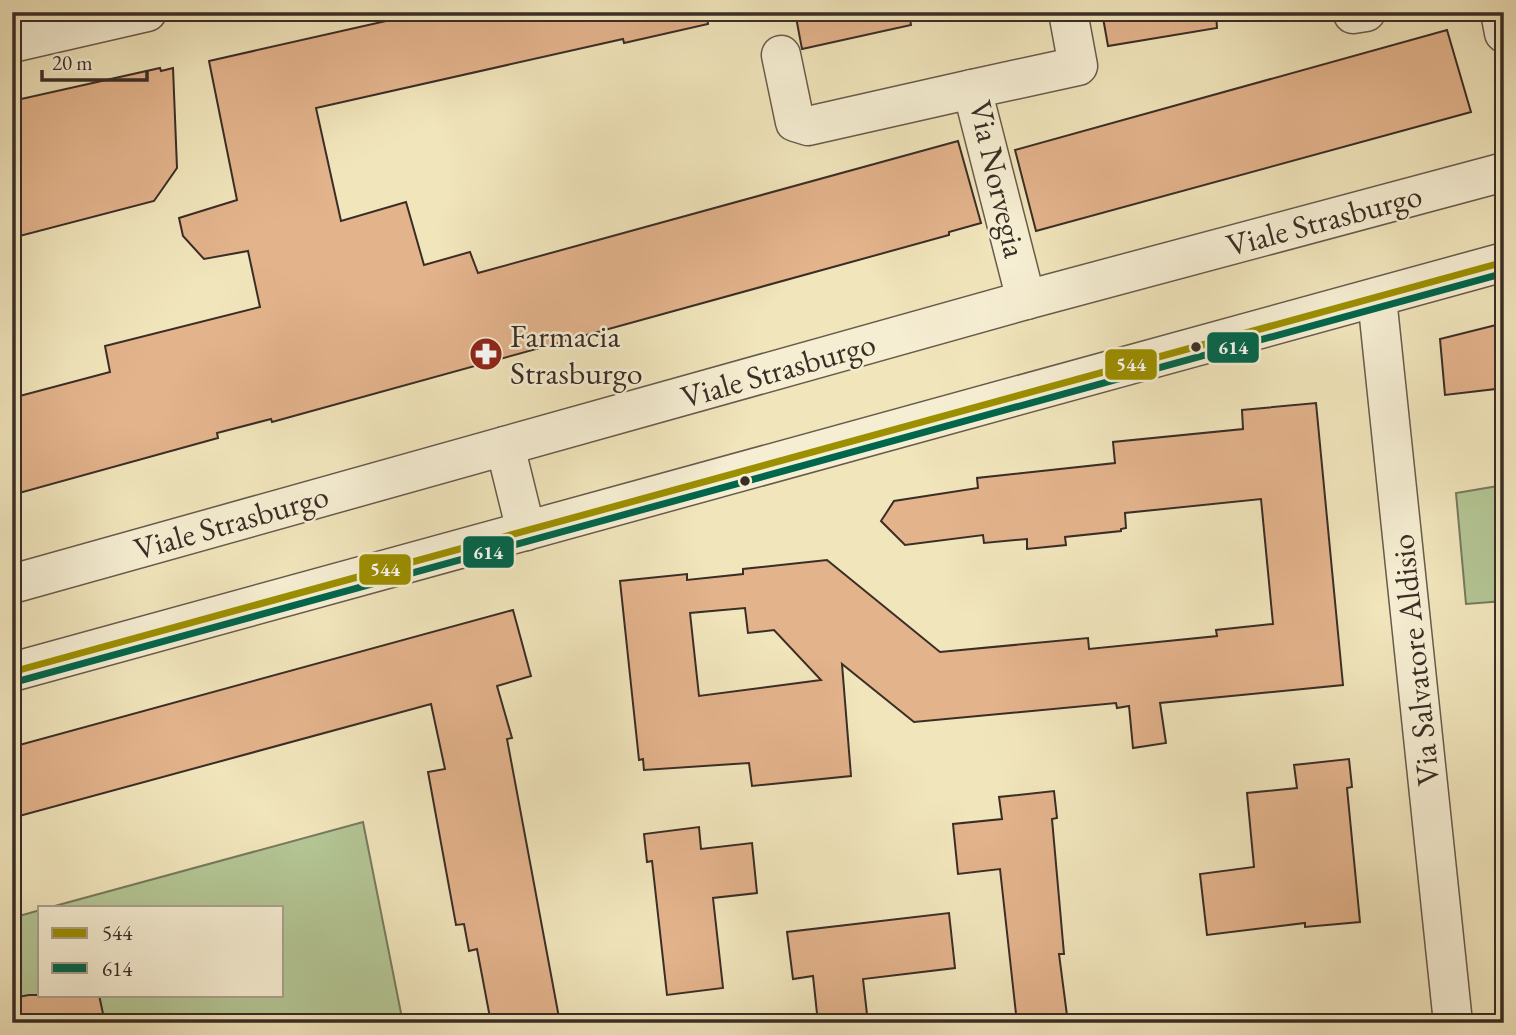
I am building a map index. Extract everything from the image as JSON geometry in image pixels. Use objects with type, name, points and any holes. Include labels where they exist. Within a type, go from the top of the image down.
[{"type":"street","points":[[12,43],[148,12]]},
{"type":"street","name":"Via Norvegia","points":[[1026,300],[972,89],[1078,66],[1069,12]]},
{"type":"street","points":[[1352,12],[1366,12]]},
{"type":"street","points":[[1500,12],[1504,33]]},
{"type":"street","points":[[781,55],[795,122],[808,126],[972,89]]},
{"type":"street","name":"Viale Strasburgo","points":[[12,583],[1026,300],[1504,172]]},
{"type":"street","points":[[12,672],[1504,262]]},
{"type":"street","name":"Via Salvatore Aldisio","points":[[1377,298],[1453,1023]]},
{"type":"street","points":[[505,446],[526,531]]},
{"type":"green space","points":[[1504,485],[1504,601],[1466,604],[1456,493]]},
{"type":"green space","points":[[363,822],[403,1023],[12,1023],[12,918],[38,911],[38,996],[284,996],[284,906],[55,906]]},
{"type":"building","points":[[426,12],[707,12],[708,24],[624,43],[623,39],[316,108],[341,221],[406,202],[424,265],[470,252],[478,273],[958,141],[981,223],[949,232],[949,235],[272,422],[271,419],[217,433],[218,438],[12,495],[12,398],[110,372],[105,346],[260,307],[248,251],[204,259],[183,236],[179,218],[237,200],[209,61]]},
{"type":"building","points":[[795,12],[909,12],[911,25],[802,49]]},
{"type":"building","points":[[1102,12],[1216,12],[1217,28],[1108,46]]},
{"type":"building","points":[[1447,30],[1471,112],[1036,231],[1015,150]]},
{"type":"building","points":[[160,68],[161,71],[173,68],[177,168],[154,201],[12,238],[12,101]]},
{"type":"building","points":[[1504,323],[1504,388],[1445,395],[1440,339]]},
{"type":"building","points":[[1316,403],[1343,685],[1160,703],[1166,743],[1133,748],[1129,706],[1117,708],[1116,703],[914,722],[842,664],[851,776],[752,786],[749,763],[644,770],[643,759],[639,760],[620,581],[687,574],[687,580],[743,574],[743,569],[827,560],[940,652],[1088,638],[1089,649],[1217,636],[1216,630],[1273,624],[1261,499],[1125,513],[1126,528],[1121,531],[1065,537],[1066,545],[1027,549],[1027,539],[984,543],[983,535],[905,545],[881,521],[894,501],[978,488],[977,478],[1115,463],[1113,442],[1243,429],[1242,410]],"holes":[[[745,608],[748,633],[774,630],[821,680],[699,696],[690,613]]]},
{"type":"building","points":[[513,610],[531,676],[497,686],[512,738],[507,739],[560,1023],[491,1023],[477,949],[469,951],[464,924],[456,925],[428,772],[445,769],[431,704],[12,818],[12,747]]},
{"type":"building","points":[[1349,759],[1352,787],[1347,788],[1360,922],[1305,927],[1305,923],[1207,935],[1200,874],[1254,867],[1247,793],[1297,788],[1294,765]]},
{"type":"building","points":[[1054,791],[1057,818],[1052,819],[1064,954],[1059,954],[1068,1023],[1017,1023],[1000,869],[958,874],[953,824],[1002,819],[999,797]]},
{"type":"building","points":[[699,827],[701,849],[752,843],[757,893],[713,898],[723,988],[667,995],[652,861],[647,862],[644,834]]},
{"type":"building","points":[[949,913],[955,968],[863,979],[868,1023],[818,1023],[813,976],[793,979],[787,932]]},
{"type":"building","points":[[29,995],[99,996],[105,1023],[12,1023],[12,998]]},
{"type":"transit line","name":"544","points":[[12,672],[1504,262]]},
{"type":"transit line","name":"614","points":[[15,682],[1504,273]]},
{"type":"place","name":"Farmacia Strasburgo","points":[[486,354]]}]
